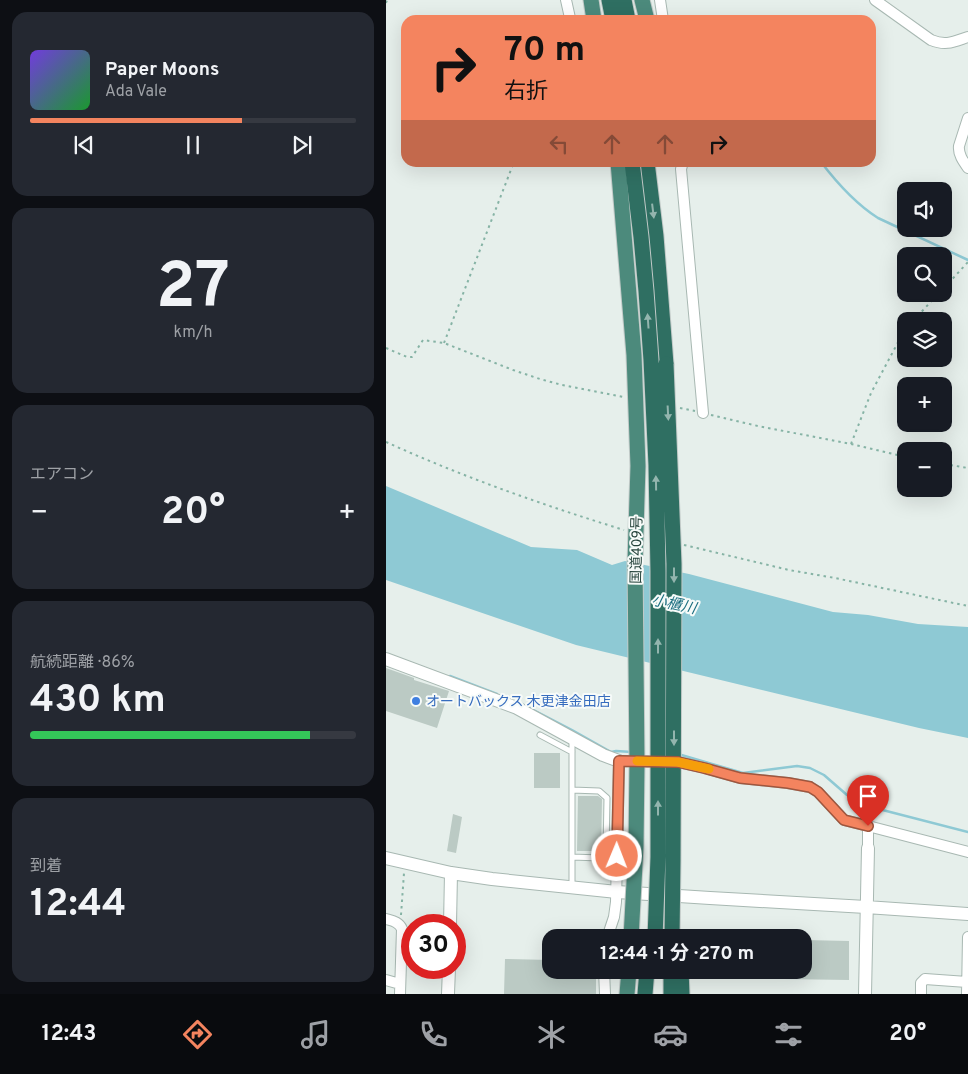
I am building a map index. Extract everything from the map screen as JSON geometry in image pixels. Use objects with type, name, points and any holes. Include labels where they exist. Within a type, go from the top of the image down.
[{"type":"highway","points":[[591,0],[593,15]]},
{"type":"highway","points":[[609,0],[612,15]]},
{"type":"highway","points":[[624,0],[627,15]]},
{"type":"highway","points":[[639,15],[640,0]]},
{"type":"highway","points":[[640,0],[645,15]]},
{"type":"highway","name":"国道409号","points":[[618,167],[634,355],[638,466],[635,563],[636,846],[631,929]]},
{"type":"highway","points":[[633,167],[646,291],[656,465],[658,857],[655,929]]},
{"type":"highway","points":[[648,167],[656,236],[666,364],[674,564],[672,929]]},
{"type":"highway","points":[[648,929],[650,890],[658,857]]},
{"type":"highway","points":[[674,860],[680,929]]},
{"type":"highway","points":[[627,994],[628,979]]},
{"type":"highway","points":[[645,994],[646,979]]},
{"type":"highway","points":[[653,994],[654,979]]},
{"type":"highway","points":[[671,979],[671,994]]},
{"type":"highway","points":[[681,979],[682,994]]},
{"type":"street","points":[[566,0],[569,15]]},
{"type":"street","points":[[660,0],[662,15]]},
{"type":"street","points":[[875,0],[931,40],[941,44],[968,37]]},
{"type":"street","points":[[968,118],[959,150],[963,162],[968,168]]},
{"type":"street","points":[[682,167],[703,413]]},
{"type":"street","points":[[386,659],[517,708],[603,755],[619,761],[678,762],[740,778],[810,787],[818,792],[844,820],[968,852]]},
{"type":"street","points":[[610,929],[614,918],[617,892],[619,761]]},
{"type":"street","points":[[865,994],[868,826]]},
{"type":"street","points":[[386,858],[451,874],[617,892],[968,914]]},
{"type":"street","points":[[450,914],[451,874]]},
{"type":"street","points":[[386,919],[401,925]]},
{"type":"street","points":[[967,994],[968,936]]},
{"type":"street","points":[[400,989],[401,959]]},
{"type":"street","points":[[448,994],[449,979]]},
{"type":"street","points":[[604,979],[605,994]]},
{"type":"street","points":[[921,994],[921,983],[925,979],[968,982]]},
{"type":"street","points":[[386,980],[400,989]]},
{"type":"lane","points":[[540,735],[572,752]]},
{"type":"lane","points":[[572,738],[572,887]]},
{"type":"lane","points":[[572,790],[599,790],[607,798],[606,852],[600,858],[572,857]]},
{"type":"path","points":[[444,343],[512,167]]},
{"type":"path","points":[[952,279],[968,262]]},
{"type":"path","points":[[921,312],[931,302]]},
{"type":"path","points":[[386,348],[412,357],[423,340],[444,343],[540,379],[631,399]]},
{"type":"path","points":[[851,444],[871,393],[897,344]]},
{"type":"path","points":[[676,408],[897,455]]},
{"type":"path","points":[[386,442],[416,456],[548,505],[632,532]]},
{"type":"path","points":[[952,465],[968,468]]},
{"type":"path","points":[[683,545],[789,570],[968,606]]},
{"type":"path","points":[[402,914],[404,872]]},
{"type":"water","name":"小櫃川","points":[[386,486],[531,547],[577,550],[612,565],[625,561],[689,574],[833,612],[868,615],[918,624],[968,627],[968,738],[919,728],[576,645],[386,580]]},
{"type":"building","name":"オートバックス 木更津金田店","points":[[386,668],[414,678],[414,680],[449,691],[437,728],[386,711]]},
{"type":"building","points":[[534,753],[560,753],[560,788],[534,788]]},
{"type":"building","points":[[578,796],[598,796],[602,799],[601,851],[577,851]]},
{"type":"building","points":[[453,814],[462,817],[456,853],[447,851]]},
{"type":"building","points":[[812,940],[849,941],[849,980],[784,979],[812,979]]},
{"type":"building","points":[[505,959],[542,960],[542,979],[596,979],[596,994],[504,994]]},
{"type":"waterway","points":[[825,167],[847,193],[878,218],[968,260]]},
{"type":"waterway","points":[[450,676],[497,694]]},
{"type":"waterway","points":[[520,703],[611,752],[632,752]]},
{"type":"waterway","points":[[678,754],[743,773],[797,766],[810,768],[824,775],[847,795],[867,806],[968,832]]},
{"type":"slow traffic","points":[[637,761],[678,762],[709,769]]},
{"type":"place","name":"オートバックス 木更津金田店","points":[[416,701]]},
{"type":"route","points":[[617,856],[619,761],[678,762],[740,778],[810,787],[818,792],[844,820],[868,826]]}]
